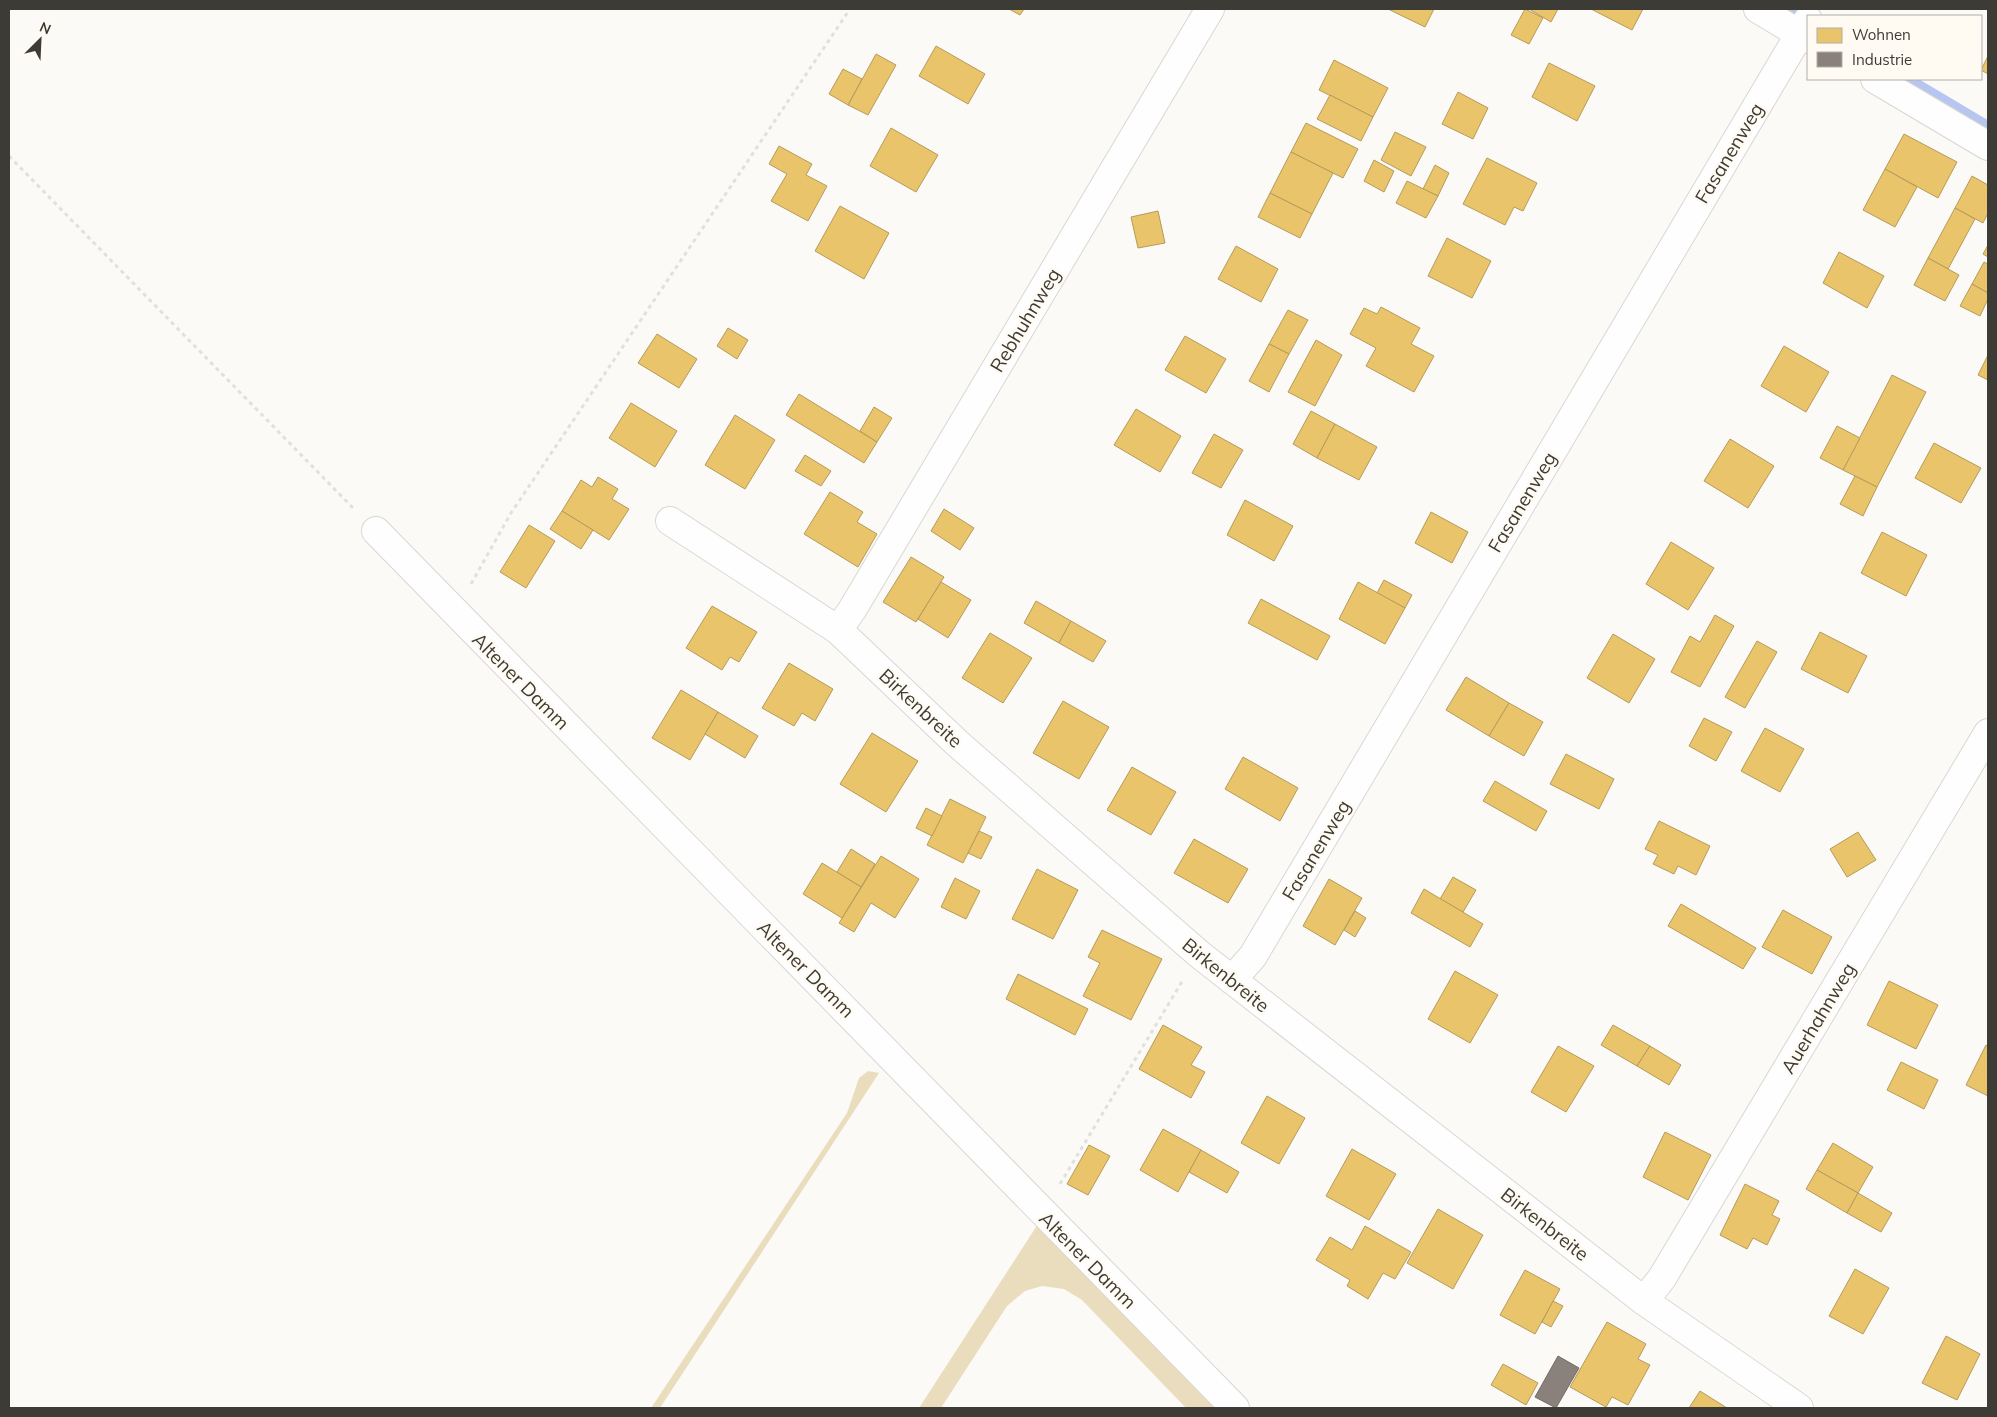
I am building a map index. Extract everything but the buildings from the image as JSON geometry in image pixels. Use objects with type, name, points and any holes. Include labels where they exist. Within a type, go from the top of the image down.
[{"type":"street","name":"Rebhuhnweg","points":[[838,630],[1210,9]]},
{"type":"street","points":[[1758,9],[1807,21]]},
{"type":"street","name":"Fasanenweg","points":[[1232,980],[1258,948],[1807,25]]},
{"type":"street","points":[[1877,80],[1988,146]]},
{"type":"street","name":"Birkenbreite","points":[[670,521],[838,630],[957,743],[1199,954],[1644,1300],[1800,1408]]},
{"type":"street","name":"Altener Damm","points":[[376,531],[449,608],[1235,1408]]},
{"type":"street","name":"Auerhahnweg","points":[[1644,1300],[1662,1278],[1988,733]]},
{"type":"path","points":[[449,608],[474,581],[511,513],[850,9]]},
{"type":"path","points":[[9,156],[376,531]]},
{"type":"path","points":[[1037,1208],[1058,1187],[1199,954]]},
{"type":"shaded area","points":[[868,1071],[879,1073],[660,1408],[651,1408],[847,1113],[859,1078]]},
{"type":"shaded area","points":[[1038,1224],[1223,1408],[1186,1408],[1082,1300],[1064,1289],[1042,1286],[1025,1291],[1007,1306],[941,1408],[919,1408]]},
{"type":"waterway","points":[[1792,9],[1807,18]]},
{"type":"waterway","points":[[1911,80],[1988,126]]}]
